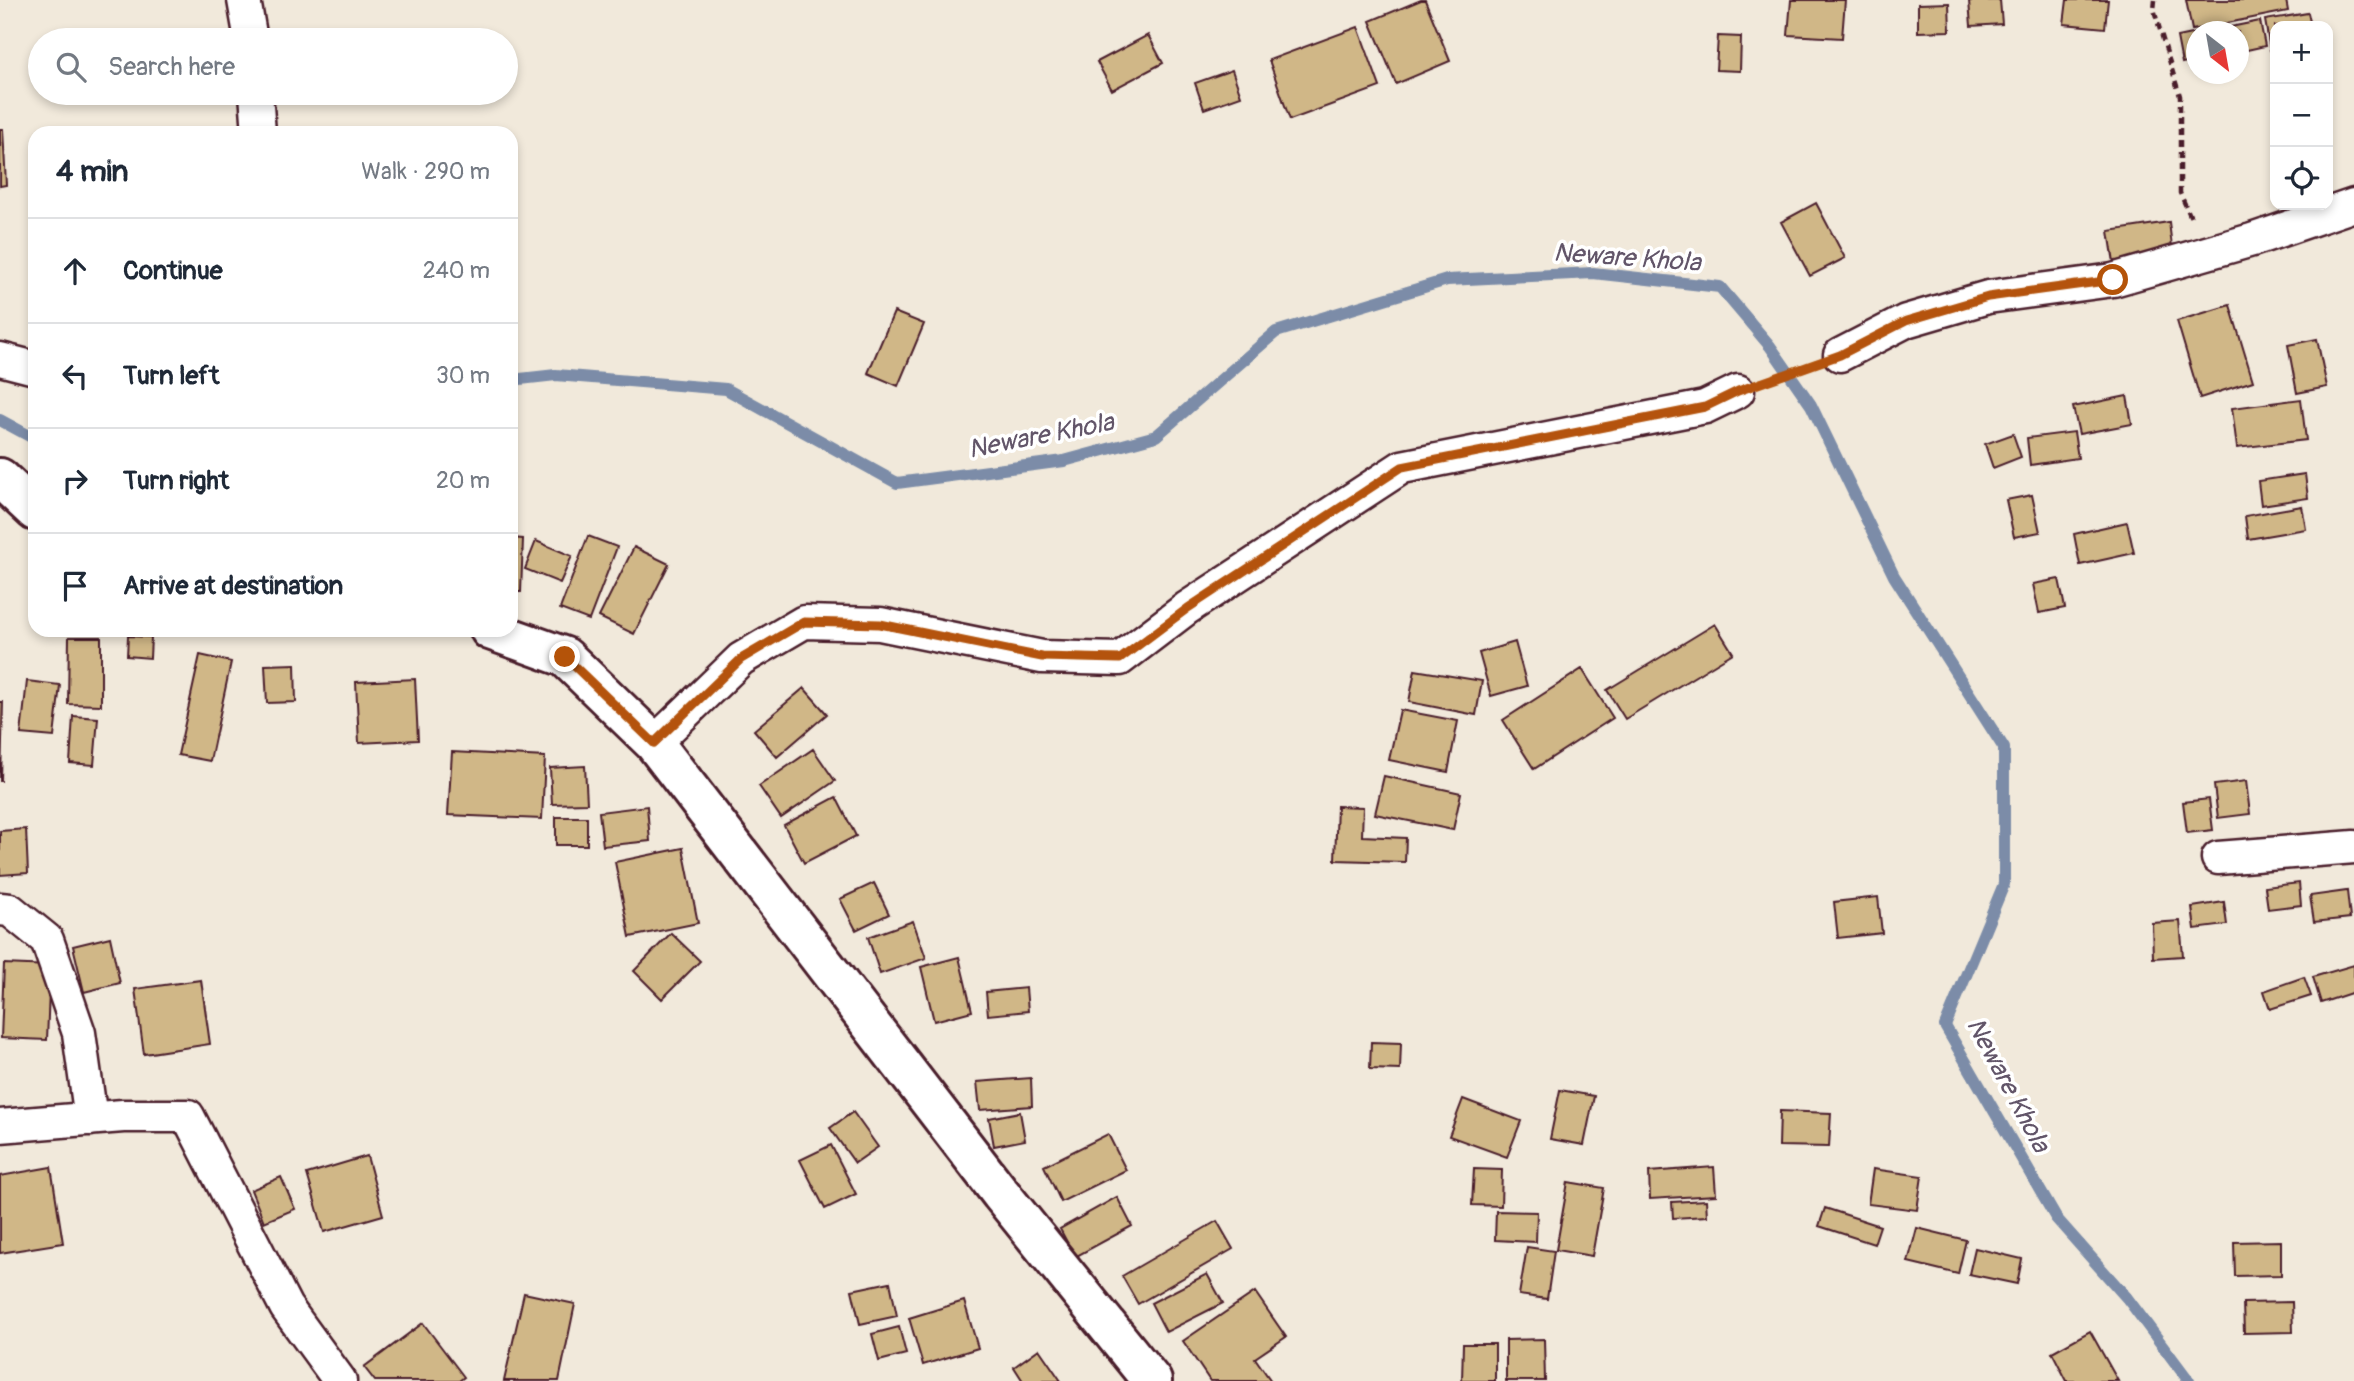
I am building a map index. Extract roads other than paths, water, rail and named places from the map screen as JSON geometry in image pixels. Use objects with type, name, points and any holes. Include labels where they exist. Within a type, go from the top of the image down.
[{"type":"street","points":[[244,0],[249,28]]},
{"type":"street","points":[[257,105],[258,126]]},
{"type":"street","points":[[1840,355],[1906,321],[1988,297],[2113,280],[2354,205]]},
{"type":"street","points":[[0,359],[28,366]]},
{"type":"street","points":[[654,743],[741,659],[804,622],[880,624],[1042,657],[1120,659],[1188,608],[1402,467],[1705,407],[1738,391]]},
{"type":"street","points":[[0,478],[28,504]]},
{"type":"street","points":[[509,637],[565,657],[654,743],[1001,1194],[1152,1381]]},
{"type":"street","points":[[2218,858],[2354,846]]},
{"type":"street","points":[[0,909],[10,910],[47,940],[79,1033],[91,1119]]},
{"type":"street","points":[[0,1126],[91,1119],[188,1116],[286,1307],[340,1381]]},
{"type":"waterway","name":"Neware Khola","points":[[518,379],[556,375],[726,389],[897,483],[1064,461],[1156,436],[1276,332],[1447,280],[1593,273],[1720,287],[1770,346],[1811,405],[1894,576],[2004,748],[2004,884],[1945,1026],[2056,1218],[2127,1298],[2189,1381]]},
{"type":"waterway","name":"Neware Khola","points":[[0,420],[28,435]]}]
